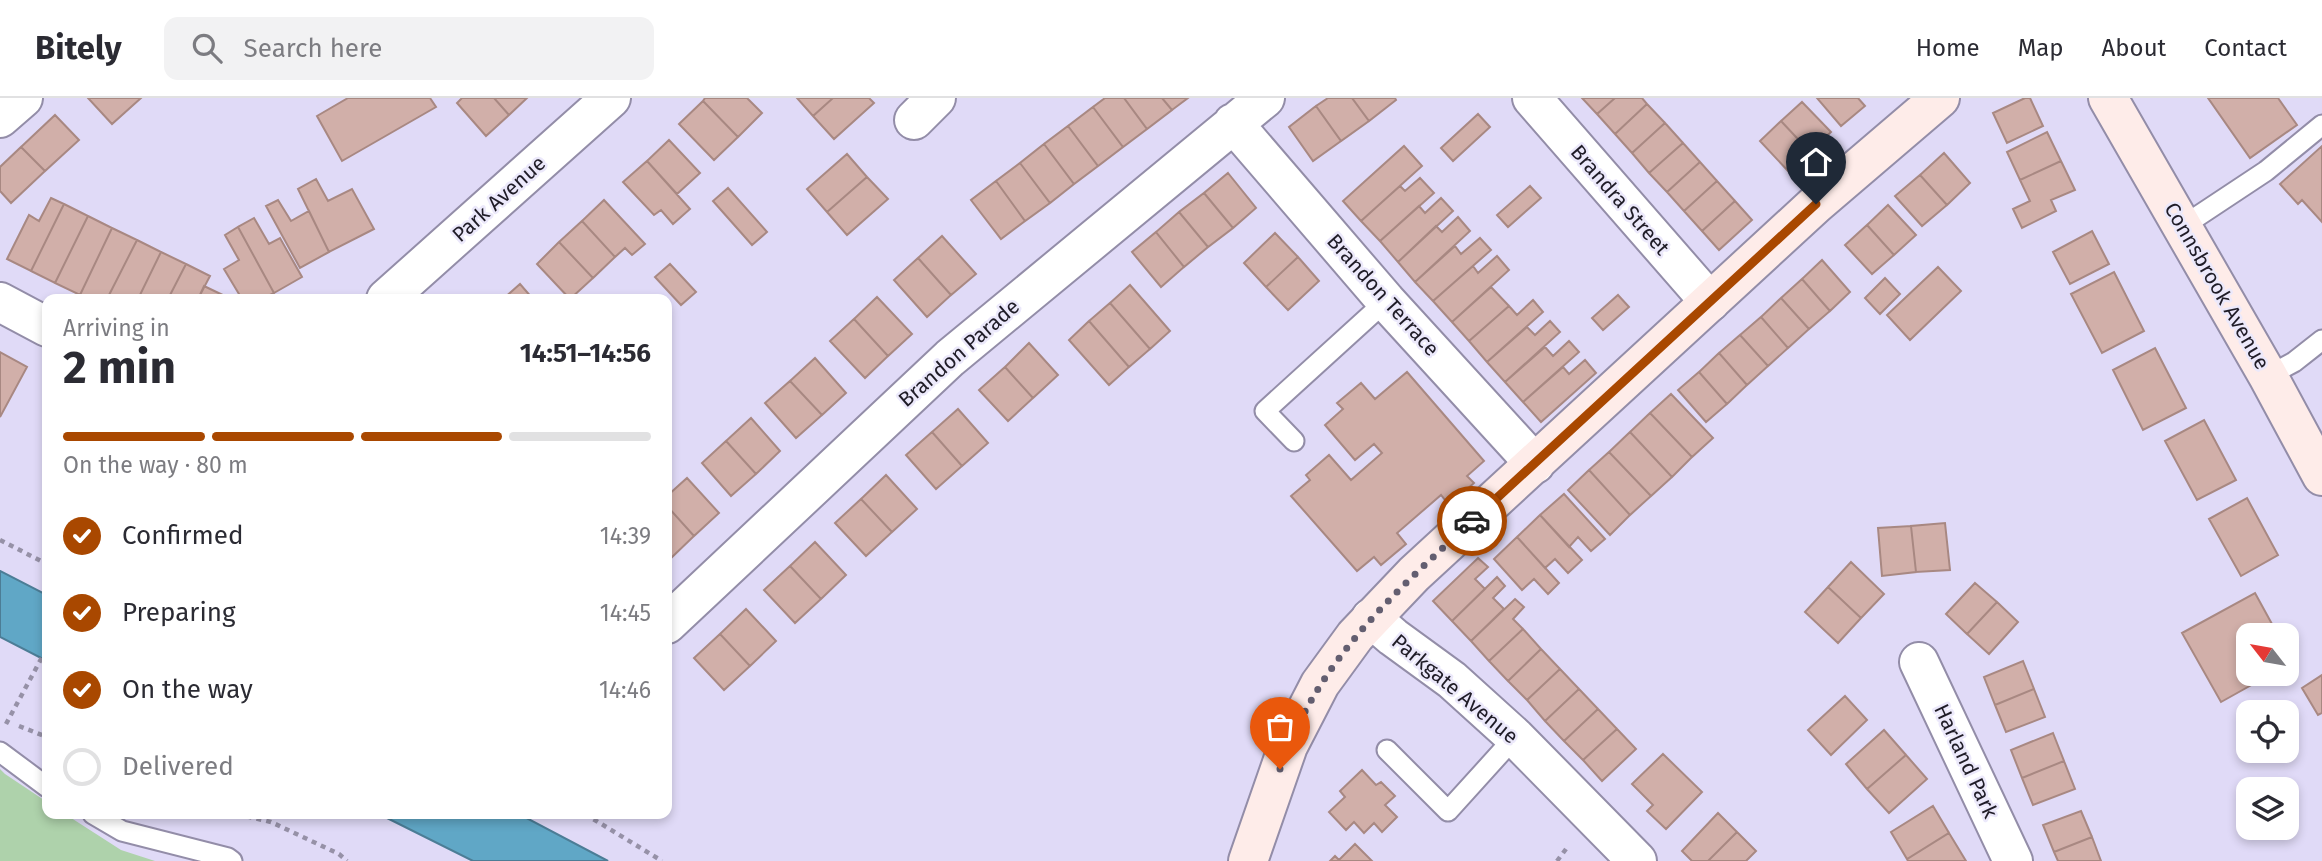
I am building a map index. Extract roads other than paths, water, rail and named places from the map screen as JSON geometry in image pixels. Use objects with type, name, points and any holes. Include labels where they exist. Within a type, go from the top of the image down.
[{"type":"street","points":[[0,118],[23,98]]},
{"type":"street","name":"Park Avenue","points":[[392,294],[611,98]]},
{"type":"street","name":"Brandon Parade","points":[[672,620],[950,358],[1265,98]]},
{"type":"street","name":"Brandra Street","points":[[1532,98],[1710,302]]},
{"type":"street","name":"Parkgate Avenue","points":[[1637,861],[1516,737],[1452,680],[1371,618],[1415,574],[1816,204],[1940,98]]},
{"type":"street","name":"Connsbrook Avenue","points":[[2108,98],[2268,376],[2322,476]]},
{"type":"street","name":"Brandon Terrace","points":[[1233,122],[1386,301],[1535,464]]},
{"type":"street","points":[[0,302],[42,324]]},
{"type":"street","points":[[1248,861],[1288,746],[1320,684],[1371,618]]},
{"type":"street","name":"Harland Park","points":[[1919,662],[2013,861]]},
{"type":"lane","points":[[2182,226],[2266,171],[2322,125]]},
{"type":"lane","points":[[1294,441],[1265,411],[1386,301]]},
{"type":"lane","points":[[2268,376],[2294,362],[2322,340]]},
{"type":"lane","points":[[1387,750],[1448,811],[1516,737]]},
{"type":"lane","points":[[0,752],[42,783]]},
{"type":"lane","points":[[102,819],[122,831],[229,858],[232,861]]},
{"type":"water","points":[[0,571],[42,592],[42,658],[0,637]]},
{"type":"water","points":[[389,819],[528,819],[608,861],[473,861]]}]
